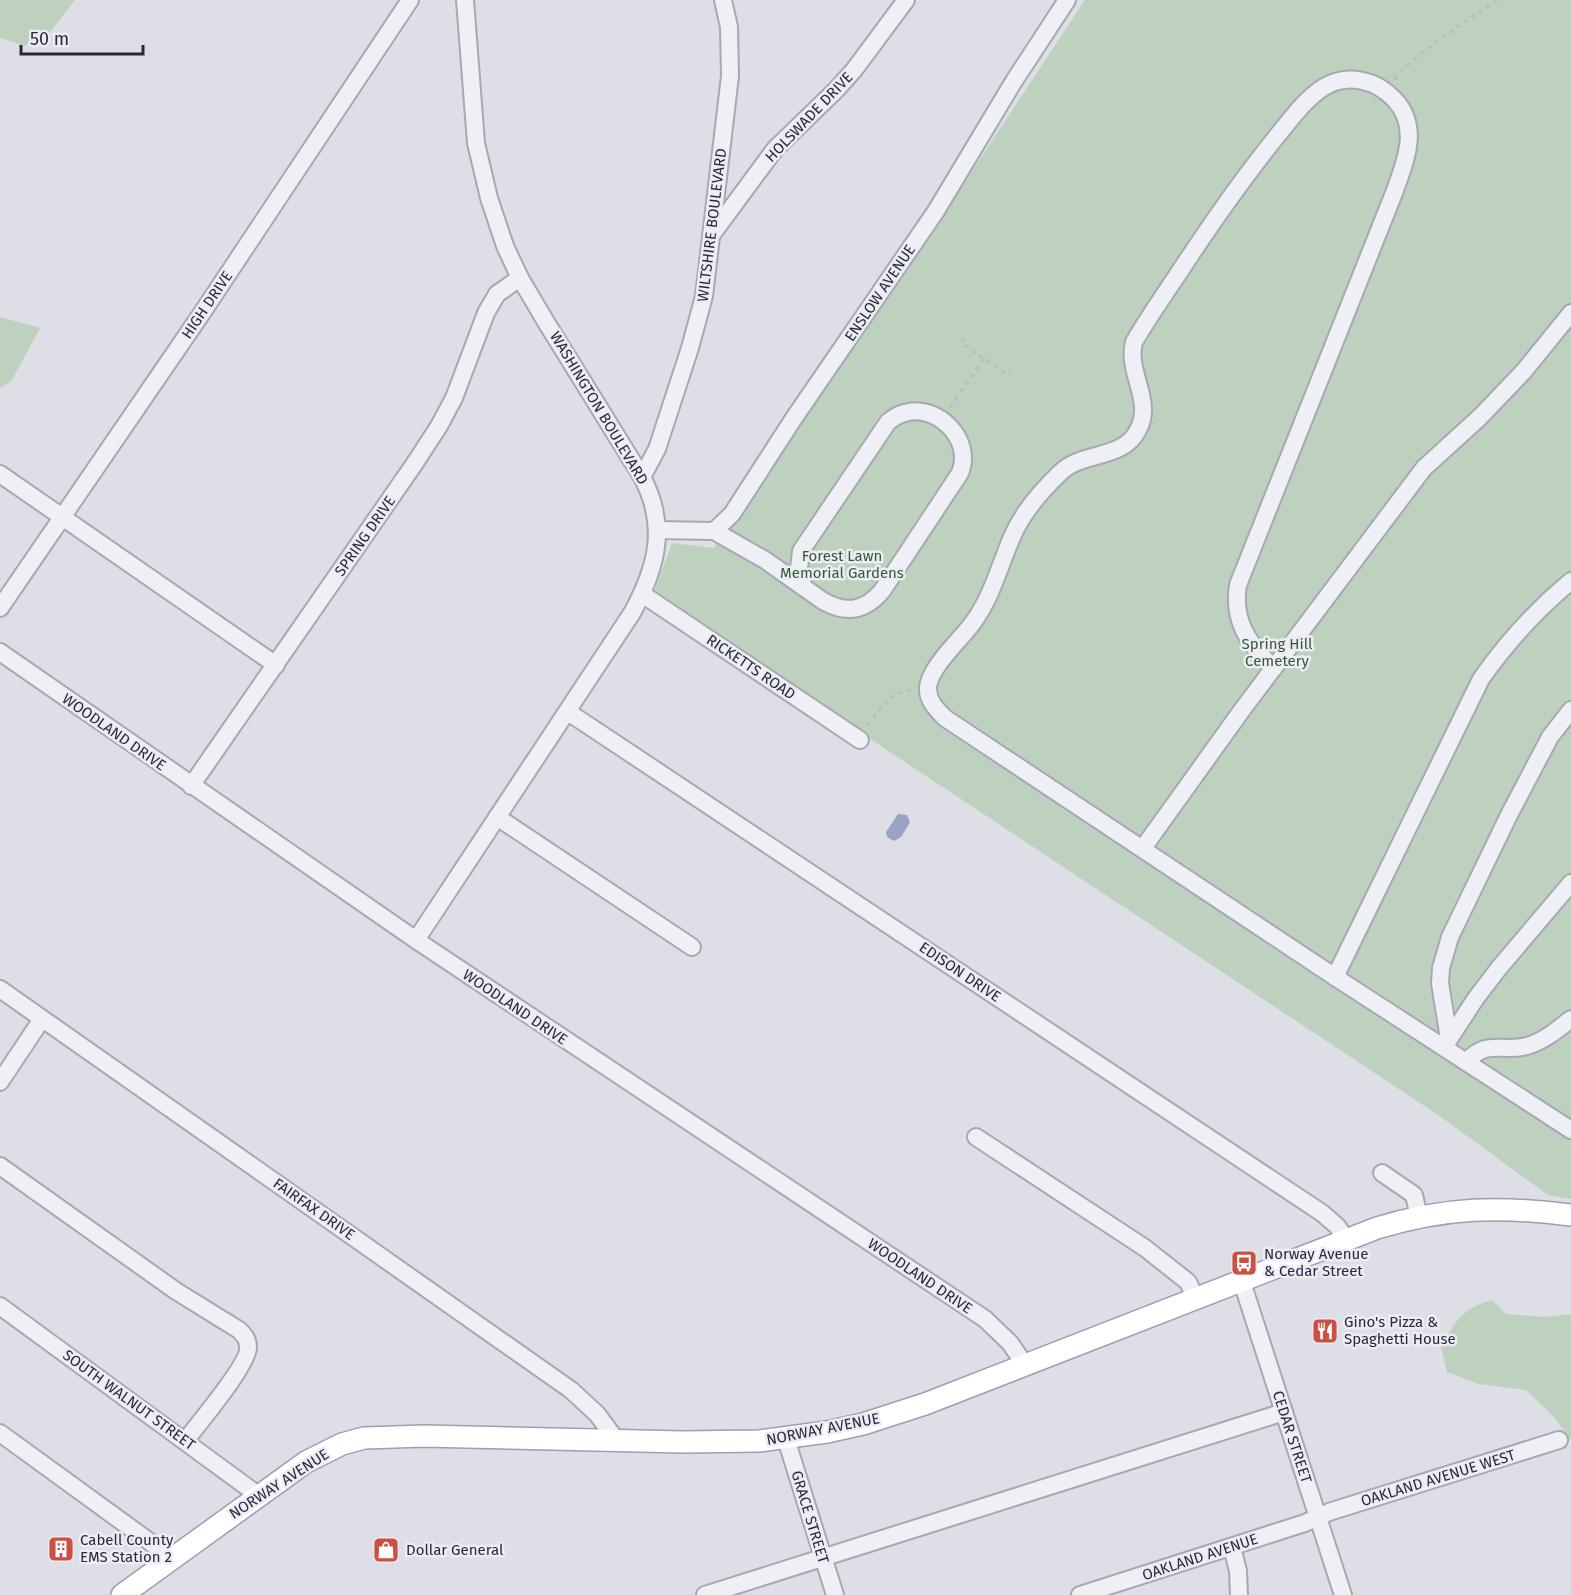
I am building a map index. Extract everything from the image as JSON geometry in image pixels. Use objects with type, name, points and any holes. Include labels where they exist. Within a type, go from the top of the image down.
[{"type":"main road","name":"NORWAY AVENUE","points":[[122,1595],[258,1495],[324,1452],[364,1438],[424,1436],[732,1442],[827,1432],[885,1418],[1241,1279],[1384,1226],[1458,1210],[1495,1208],[1571,1215]]},
{"type":"street","name":"HIGH DRIVE","points":[[0,608],[215,294],[410,0]]},
{"type":"street","name":"WILTSHIRE BOULEVARD","points":[[642,477],[657,449],[699,316],[707,277],[730,76],[729,27],[723,0]]},
{"type":"street","name":"HOLSWADE DRIVE","points":[[712,233],[775,149],[848,77],[906,0]]},
{"type":"street","name":"ENSLOW AVENUE","points":[[714,531],[732,514],[794,418],[936,211],[1014,81],[1067,0]]},
{"type":"street","name":"WASHINGTON BOULEVARD","points":[[416,940],[568,712],[642,594],[654,563],[657,530],[653,502],[642,477],[520,278],[505,246],[482,172],[476,143],[466,1]]},
{"type":"street","points":[[1274,668],[1255,648],[1240,622],[1236,610],[1238,585],[1406,161],[1409,137],[1406,114],[1385,90],[1373,83],[1358,79],[1326,86],[1311,97],[1244,178],[1200,240],[1134,342],[1131,353],[1133,367],[1143,398],[1144,410],[1138,432],[1130,442],[1119,448],[1076,462],[1052,480],[1013,535],[987,602],[940,663],[928,687],[930,700],[945,718],[1335,977],[1446,1043],[1466,1062],[1571,1130]]},
{"type":"street","name":"SPRING DRIVE","points":[[191,786],[382,512],[439,426],[454,398],[486,313],[497,294],[520,278]]},
{"type":"street","points":[[1143,848],[1170,808],[1424,468],[1480,417],[1524,371],[1571,313]]},
{"type":"street","points":[[657,530],[714,531],[765,560],[832,606],[841,609],[860,608],[875,599],[960,473],[964,463],[964,454],[957,435],[941,421],[924,412],[905,412],[888,422],[801,551],[785,560],[765,560]]},
{"type":"street","points":[[0,474],[276,665]]},
{"type":"street","points":[[801,551],[799,569],[803,586]]},
{"type":"street","points":[[1335,977],[1481,679],[1503,648],[1533,615],[1571,581]]},
{"type":"street","name":"RICKETTS ROAD","points":[[642,594],[856,737]]},
{"type":"street","name":"WOODLAND DRIVE","points":[[0,652],[416,940],[985,1319],[1011,1343],[1025,1365]]},
{"type":"street","points":[[1446,1043],[1440,982],[1441,968],[1450,937],[1550,737],[1571,710]]},
{"type":"street","name":"EDISON DRIVE","points":[[568,712],[1322,1213],[1346,1239]]},
{"type":"street","points":[[497,818],[692,947]]},
{"type":"street","points":[[1446,1043],[1499,968],[1571,883]]},
{"type":"street","name":"FAIRFAX DRIVE","points":[[0,989],[572,1390],[597,1414],[617,1441]]},
{"type":"street","points":[[0,1082],[42,1019]]},
{"type":"street","points":[[1466,1062],[1485,1048],[1522,1047],[1541,1041],[1571,1019]]},
{"type":"street","points":[[976,1137],[1145,1248],[1188,1282],[1195,1297]]},
{"type":"street","points":[[0,1166],[176,1291],[239,1330],[246,1338],[249,1348],[242,1364],[185,1441]]},
{"type":"street","points":[[1382,1173],[1414,1196],[1419,1217]]},
{"type":"street","name":"CEDAR STREET","points":[[1241,1279],[1343,1595]]},
{"type":"street","name":"SOUTH WALNUT STREET","points":[[0,1306],[258,1495]]},
{"type":"street","points":[[705,1595],[1284,1412]]},
{"type":"street","points":[[0,1432],[172,1558]]},
{"type":"street","name":"GRACE STREET","points":[[786,1438],[836,1595]]},
{"type":"street","name":"OAKLAND AVENUE WEST","points":[[1318,1517],[1559,1440]]},
{"type":"street","name":"OAKLAND AVENUE","points":[[1080,1595],[1318,1517]]},
{"type":"street","points":[[1232,1547],[1238,1571],[1239,1595]]},
{"type":"path","points":[[1385,90],[1406,66],[1497,0]]},
{"type":"path","points":[[964,339],[961,343],[986,357],[1007,374],[1010,370]]},
{"type":"path","points":[[944,416],[986,357]]},
{"type":"path","points":[[856,737],[892,696],[928,687]]},
{"type":"green space","points":[[0,0],[75,0],[50,32],[25,46],[0,38]]},
{"type":"green space","name":"Spring Hill Cemetery","points":[[1085,0],[1571,0],[1571,1199],[1548,1195],[1441,1117],[653,595],[672,543],[714,548],[935,227]]},
{"type":"green space","points":[[0,317],[40,328],[12,380],[0,388]]},
{"type":"green space","points":[[1492,1300],[1506,1314],[1544,1317],[1571,1314],[1571,1441],[1555,1418],[1526,1390],[1479,1384],[1447,1372],[1441,1347],[1451,1330],[1473,1307]]},
{"type":"water","points":[[898,814],[907,815],[910,822],[901,837],[894,841],[887,837],[886,832]]},
{"type":"place","name":"Norway Avenue & Cedar Street","points":[[1244,1263]]},
{"type":"place","name":"Gino's Pizza & Spaghetti House","points":[[1325,1331]]},
{"type":"place","name":"Cabell County EMS Station 2","points":[[61,1549]]},
{"type":"place","name":"Dollar General","points":[[386,1550]]},
{"type":"park label","name":"Forest Lawn Memorial Gardens","points":[[842,564]]}]
